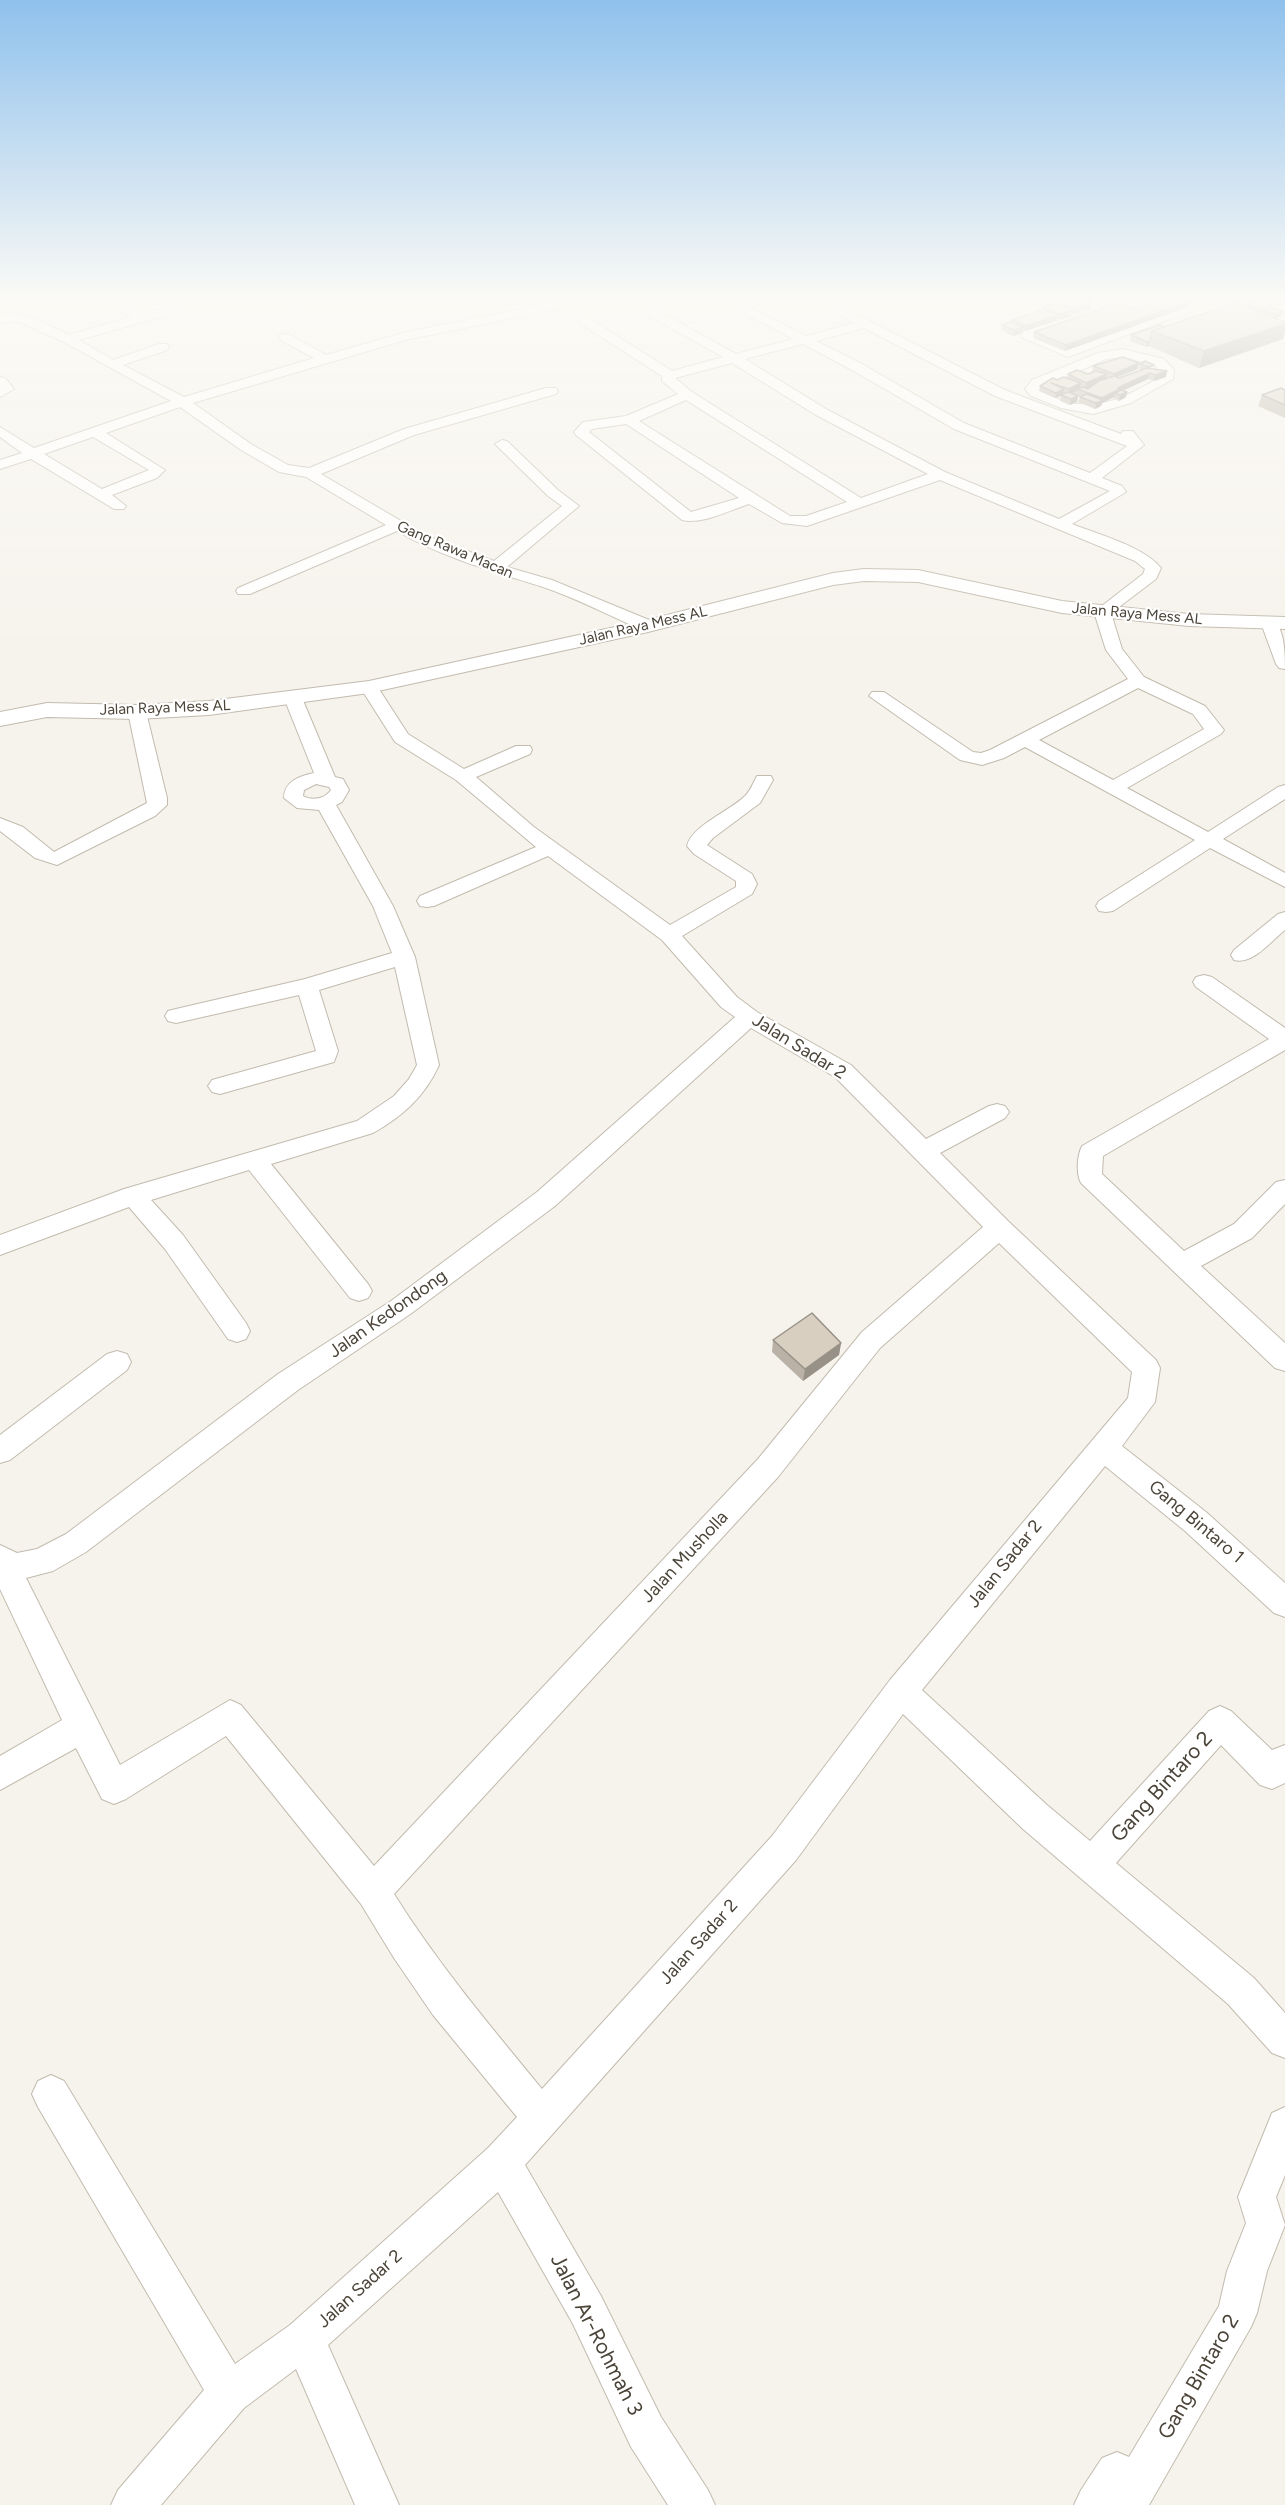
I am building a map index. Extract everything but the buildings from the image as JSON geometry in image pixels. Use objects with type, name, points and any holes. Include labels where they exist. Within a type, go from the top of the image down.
[{"type":"street","points":[[0,465],[145,415]]},
{"type":"street","name":"Gang Rawa Macan","points":[[201,415],[246,447],[284,469],[310,473],[396,526],[420,538],[546,583],[648,626]]},
{"type":"street","points":[[310,473],[409,432],[468,415]]},
{"type":"street","points":[[641,415],[629,420],[588,425],[580,432],[687,517],[694,517],[750,499]]},
{"type":"street","points":[[719,415],[859,503]]},
{"type":"street","points":[[826,415],[940,475],[1141,558],[1153,568],[1150,576],[1102,612],[1114,650],[1138,681],[1199,710],[1215,730],[1113,788]]},
{"type":"street","points":[[939,415],[959,426],[1117,489],[1119,492],[1060,524]]},
{"type":"street","points":[[1058,415],[1137,445]]},
{"type":"street","points":[[1103,415],[1137,445]]},
{"type":"street","points":[[629,420],[778,516],[797,521],[807,521],[940,475]]},
{"type":"street","points":[[0,431],[33,454],[119,506]]},
{"type":"street","points":[[95,432],[158,470],[152,475],[100,495]]},
{"type":"street","points":[[497,567],[572,506],[553,493],[502,444]]},
{"type":"street","points":[[1090,478],[1137,445]]},
{"type":"street","points":[[244,591],[396,526]]},
{"type":"street","name":"Jalan Raya Mess AL","points":[[0,719],[47,710],[137,712],[209,708],[369,687],[648,626],[833,579],[864,575],[918,576],[1062,607],[1102,612],[1190,621],[1277,623]]},
{"type":"street","points":[[1277,623],[1285,664]]},
{"type":"street","points":[[878,696],[967,756],[982,759],[1026,740],[1138,681]]},
{"type":"street","name":"Jalan Sadar 2","points":[[133,2505],[229,2393],[304,2339],[502,2162],[784,1848],[901,1691],[1141,1402],[1146,1368],[999,1228],[843,1071],[749,1017],[729,1002],[669,935],[527,831],[463,776],[401,738],[369,687]]},
{"type":"street","points":[[293,698],[326,779]]},
{"type":"street","points":[[0,824],[16,829],[46,858],[57,859],[148,812],[157,805],[137,712]]},
{"type":"street","points":[[1026,740],[1285,881]]},
{"type":"street","points":[[463,776],[523,750]]},
{"type":"street","points":[[326,779],[336,783],[340,790],[335,798],[325,803],[307,805],[299,802],[293,793],[295,788],[309,780],[326,779]]},
{"type":"street","points":[[669,935],[745,890],[746,878],[697,846],[698,841],[762,789],[764,780]]},
{"type":"street","points":[[1106,906],[1284,791]]},
{"type":"street","points":[[0,1245],[133,1197],[365,1127],[392,1112],[423,1078],[428,1065],[426,1048],[404,957],[384,906],[325,803]]},
{"type":"street","points":[[427,901],[550,848]]},
{"type":"street","points":[[1242,955],[1285,919]]},
{"type":"street","points":[[176,1016],[307,986],[404,957]]},
{"type":"street","points":[[1204,982],[1285,1040],[1090,1152],[1090,1177],[1285,1360]]},
{"type":"street","points":[[220,1086],[326,1056],[327,1051],[307,986]]},
{"type":"street","name":"Jalan Kedondong","points":[[1,1560],[16,1567],[42,1561],[76,1542],[288,1382],[400,1308],[546,1199],[749,1017]]},
{"type":"street","points":[[924,1151],[997,1112]]},
{"type":"street","points":[[254,1159],[359,1291]]},
{"type":"street","points":[[1182,1264],[1243,1231],[1285,1189]]},
{"type":"street","points":[[133,1197],[174,1242],[237,1331]]},
{"type":"street","name":"Jalan Musholla","points":[[373,1892],[768,1467],[871,1340],[999,1228]]},
{"type":"street","points":[[0,1451],[117,1362]]},
{"type":"street","name":"Gang Bintaro 1","points":[[1102,1447],[1166,1495],[1249,1567],[1285,1603]]},
{"type":"street","points":[[1,1560],[82,1728],[114,1787],[230,1716],[373,1892],[406,1946],[446,2002],[542,2118]]},
{"type":"street","points":[[901,1691],[1035,1817],[1241,1991],[1285,2040]]},
{"type":"street","name":"Gang Bintaro 2","points":[[1092,1864],[1220,1722],[1272,1773],[1285,1761]]},
{"type":"street","points":[[0,1774],[82,1728]]},
{"type":"street","points":[[51,2094],[229,2393]]},
{"type":"street","name":"Gang Bintaro 2","points":[[1096,2505],[1117,2473],[1134,2490],[1237,2313],[1247,2271],[1266,2223],[1257,2197],[1285,2126]]},
{"type":"street","name":"Jalan Ar-Rohmah 3","points":[[502,2162],[587,2310],[646,2432],[693,2505]]},
{"type":"street","points":[[304,2339],[377,2505]]}]
